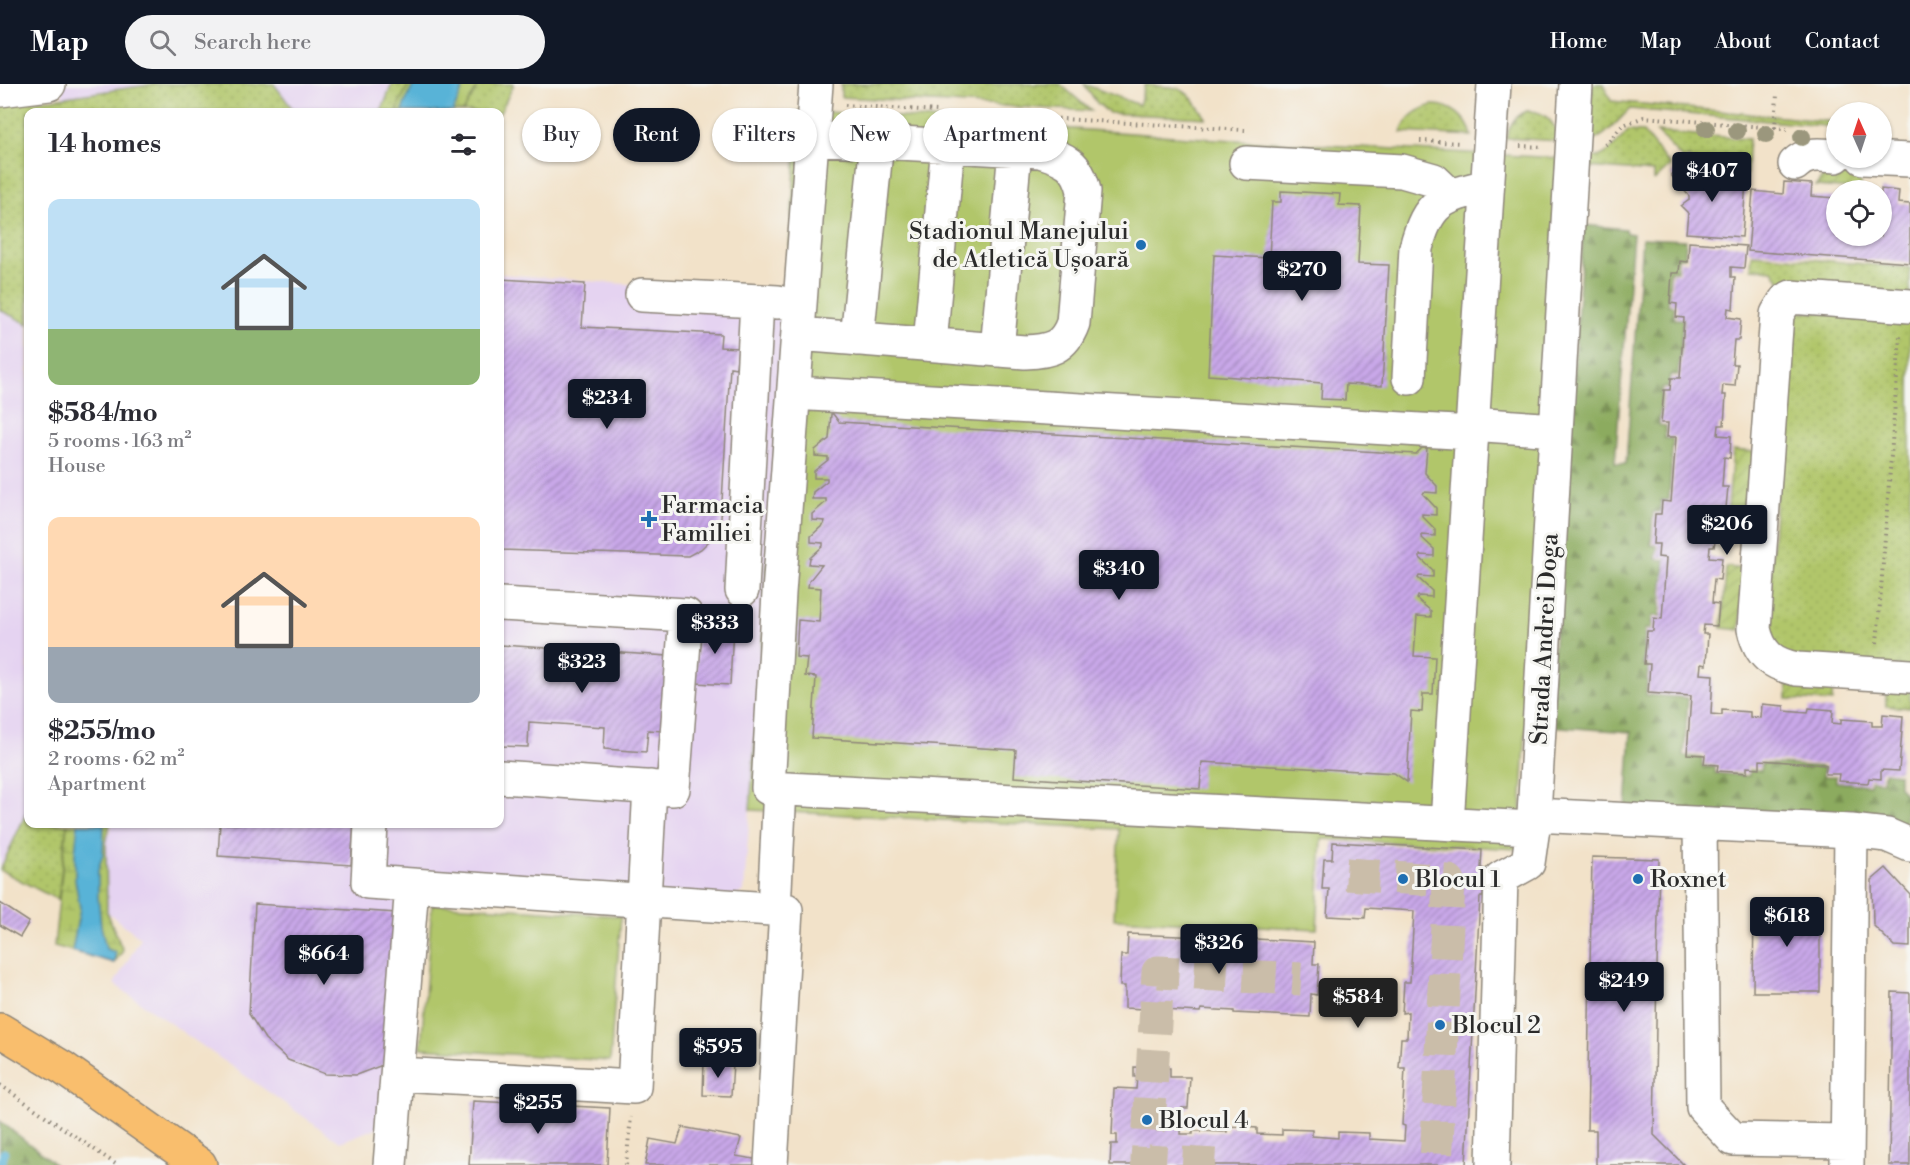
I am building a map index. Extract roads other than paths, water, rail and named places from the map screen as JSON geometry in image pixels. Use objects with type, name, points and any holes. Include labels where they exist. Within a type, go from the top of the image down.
[{"type":"main road","points":[[0,1030],[63,1068],[200,1165]]},
{"type":"street","points":[[0,90],[50,84]]},
{"type":"street","points":[[814,108],[816,84]]},
{"type":"street","points":[[1447,823],[1494,84]]},
{"type":"street","name":"Strada Andrei Doga","points":[[1493,1165],[1501,878],[1528,863],[1534,821],[1576,84]]},
{"type":"street","points":[[1795,164],[1810,154],[1826,155]]},
{"type":"street","points":[[1892,159],[1910,160]]},
{"type":"street","points":[[810,162],[768,788],[1447,823],[1534,821],[1700,824],[1851,831],[1887,835],[1910,845]]},
{"type":"street","points":[[857,339],[875,162]]},
{"type":"street","points":[[930,344],[946,162]]},
{"type":"street","points":[[997,350],[1014,162]]},
{"type":"street","points":[[642,295],[758,301],[857,339],[1025,352],[1044,351],[1059,345],[1069,336],[1073,323],[1084,191],[1080,175],[1068,162]]},
{"type":"street","points":[[1246,163],[1402,171],[1434,180],[1451,196]]},
{"type":"street","points":[[1409,378],[1416,249],[1420,233],[1437,204],[1451,196],[1487,186]]},
{"type":"street","points":[[1906,306],[1791,297],[1785,301],[1778,314],[1754,629],[1763,651],[1771,660],[1783,667],[1910,676]]},
{"type":"street","points":[[742,591],[758,301]]},
{"type":"street","points":[[794,393],[1472,428],[1556,430]]},
{"type":"street","points":[[504,604],[686,615],[673,789],[504,777]]},
{"type":"street","points":[[398,1074],[634,1087],[650,787]]},
{"type":"street","points":[[774,909],[780,788]]},
{"type":"street","points":[[1700,824],[1703,1107],[1733,1139],[1847,1153],[1851,831]]},
{"type":"street","points":[[371,828],[368,882],[786,910],[771,1165]]},
{"type":"street","points":[[390,1165],[412,885]]},
{"type":"water","points":[[465,84],[455,108],[404,108],[413,86]]},
{"type":"water","points":[[78,828],[104,828],[103,854],[98,870],[98,896],[106,949],[116,952],[114,963],[72,951],[80,908],[75,880]]},
{"type":"waterway","points":[[1,1165],[4,1153]]},
{"type":"tunnel","points":[[1346,874],[1449,881],[1436,1165]]},
{"type":"tunnel","points":[[1215,1165],[1147,1161],[1158,972],[1301,979]]},
{"type":"place","name":"Stadionul Manejului de Atletică Ușoară","points":[[1141,245]]},
{"type":"place","name":"Farmacia Familiei","points":[[649,519]]},
{"type":"place","name":"Blocul 1","points":[[1403,879]]},
{"type":"place","name":"Roxnet","points":[[1638,879]]},
{"type":"place","name":"Blocul 2","points":[[1440,1025]]},
{"type":"place","name":"Blocul 4","points":[[1147,1120]]}]
